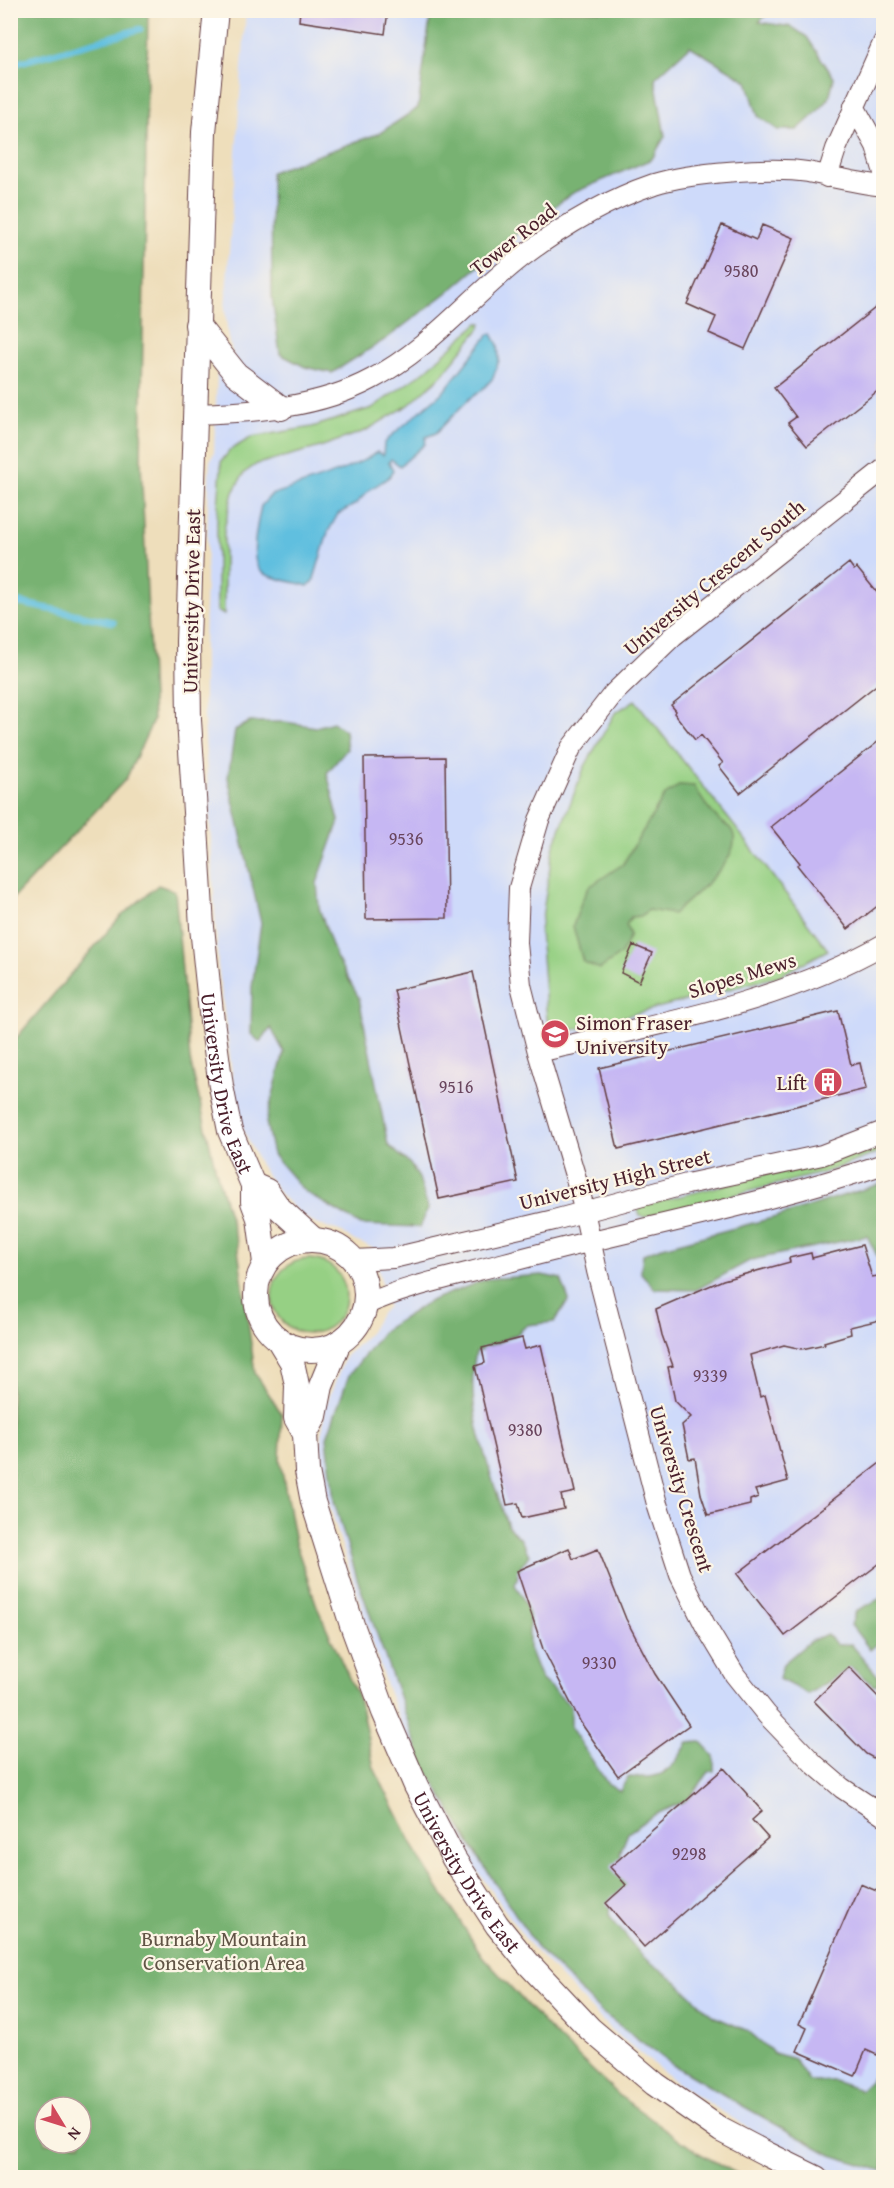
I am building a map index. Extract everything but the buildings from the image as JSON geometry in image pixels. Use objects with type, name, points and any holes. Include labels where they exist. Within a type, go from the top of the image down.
[{"type":"street","name":"University Drive East","points":[[216,10],[204,132],[188,642],[189,720],[202,927],[220,1086],[230,1131],[253,1185],[253,1202],[260,1218],[265,1263]]},
{"type":"street","points":[[828,177],[836,149],[884,41]]},
{"type":"street","points":[[854,106],[876,146],[884,173]]},
{"type":"street","name":"Tower Road","points":[[195,414],[281,408],[336,394],[371,380],[433,338],[523,257],[587,212],[655,184],[703,174],[765,170],[806,172],[850,183],[884,186]]},
{"type":"street","points":[[197,325],[236,374],[281,408]]},
{"type":"street","name":"University Crescent South","points":[[584,1211],[521,985],[517,943],[519,888],[539,820],[571,748],[613,694],[673,636],[884,470]]},
{"type":"street","name":"Slopes Mews","points":[[538,1052],[699,1013],[797,986],[852,963],[884,945]]},
{"type":"street","name":"University High Street","points":[[355,1260],[393,1258],[687,1184],[822,1155],[884,1131]]},
{"type":"street","points":[[365,1305],[382,1297],[590,1240],[819,1185],[884,1164]]},
{"type":"street","name":"University Drive East","points":[[253,1185],[267,1191],[278,1207],[313,1239]]},
{"type":"street","name":"University Crescent","points":[[584,1211],[660,1515],[680,1575],[705,1625],[735,1675],[766,1715],[814,1764],[842,1788],[884,1816]]},
{"type":"street","points":[[313,1239],[328,1242],[343,1249],[355,1260],[363,1274],[366,1289],[365,1305],[360,1320],[351,1333],[339,1342],[324,1348],[308,1350],[292,1347],[278,1339],[266,1328],[255,1297],[257,1280],[265,1263],[278,1250],[294,1241],[313,1239]]},
{"type":"street","name":"University Drive East","points":[[278,1339],[292,1362],[297,1385],[296,1418],[305,1434],[307,1471],[313,1502],[349,1616],[376,1694],[416,1786],[454,1859],[497,1925],[564,2004],[590,2029],[655,2084],[721,2130],[816,2178]]},
{"type":"street","name":"University Drive East","points":[[305,1434],[315,1416],[321,1386],[339,1342]]},
{"type":"shaded area","name":"Simon Fraser University","points":[[246,11],[883,11],[883,2177],[851,2177],[821,2166],[756,2133],[677,2083],[610,2029],[529,1944],[474,1866],[410,1748],[387,1688],[326,1494],[321,1445],[325,1408],[345,1357],[370,1332],[380,1314],[388,1307],[373,1248],[355,1241],[340,1231],[316,1224],[300,1214],[281,1195],[260,1165],[243,1129],[236,1103],[218,965],[204,719],[210,461],[214,453],[217,374],[233,355],[225,309]]},
{"type":"green space","points":[[11,10],[148,11],[141,462],[153,721],[126,779],[11,900]]},
{"type":"green space","points":[[431,11],[771,11],[759,22],[792,27],[807,37],[834,78],[829,98],[817,112],[797,130],[778,130],[758,116],[747,81],[690,46],[655,78],[665,136],[652,159],[573,193],[514,236],[452,289],[386,339],[332,373],[305,367],[280,354],[272,297],[271,172],[380,133],[418,108]]},
{"type":"green space","points":[[478,323],[482,323],[480,328],[442,375],[409,405],[365,431],[317,448],[257,464],[244,473],[233,492],[224,529],[224,615],[217,611],[217,518],[221,462],[230,450],[252,437],[312,427],[372,408],[425,371]]},
{"type":"green space","points":[[635,700],[747,842],[828,950],[779,976],[569,1031],[547,1020],[540,931],[553,848],[584,768],[615,713]]},
{"type":"green space","points":[[250,722],[285,722],[316,727],[333,722],[345,731],[347,749],[327,773],[339,821],[317,883],[319,908],[336,957],[359,998],[388,1145],[410,1164],[419,1178],[428,1209],[420,1227],[361,1225],[305,1192],[273,1155],[266,1122],[284,1052],[271,1028],[260,1042],[251,1034],[252,987],[261,923],[228,778],[235,730]]},
{"type":"green space","points":[[680,785],[694,786],[712,812],[730,828],[734,838],[732,850],[704,887],[673,914],[648,910],[641,916],[631,917],[626,925],[630,935],[621,954],[600,969],[583,962],[573,926],[589,887],[623,864],[664,796]]},
{"type":"green space","name":"Burnaby Mountain Conservation Area","points":[[158,885],[175,891],[190,1060],[216,1171],[237,1242],[255,1373],[282,1414],[280,1460],[295,1542],[318,1609],[360,1702],[374,1768],[421,1861],[483,1957],[554,2034],[621,2097],[697,2152],[743,2177],[11,2177],[11,1044],[119,918]]},
{"type":"green space","points":[[883,1138],[883,1151],[826,1172],[645,1217],[640,1216],[638,1209],[641,1206],[740,1181]]},
{"type":"green space","points":[[883,1183],[883,1267],[867,1236],[751,1260],[696,1290],[655,1289],[641,1273],[643,1254],[659,1248],[776,1217]]},
{"type":"green space","points":[[316,1259],[336,1269],[344,1282],[346,1296],[344,1310],[336,1323],[323,1331],[302,1333],[282,1323],[274,1310],[272,1289],[282,1269],[295,1261]]},
{"type":"green space","points":[[542,1275],[561,1279],[569,1300],[554,1322],[527,1325],[517,1334],[476,1352],[473,1374],[476,1418],[487,1462],[508,1527],[520,1538],[529,1555],[520,1568],[515,1585],[529,1615],[529,1648],[541,1679],[571,1706],[571,1728],[607,1783],[620,1791],[628,1777],[650,1777],[665,1772],[688,1743],[701,1742],[714,1756],[714,1771],[709,1772],[688,1800],[654,1815],[628,1833],[620,1853],[629,1874],[627,1894],[610,1901],[609,1916],[642,1956],[675,1980],[713,2016],[748,2031],[774,2053],[794,2059],[809,2081],[834,2081],[860,2090],[883,2068],[883,2171],[831,2155],[743,2106],[673,2065],[600,2011],[538,1949],[473,1849],[423,1764],[357,1578],[334,1501],[327,1437],[349,1375],[384,1330],[432,1300],[487,1279]]},
{"type":"green space","points":[[883,1597],[883,1639],[870,1650],[851,1625],[856,1611]]},
{"type":"green space","points":[[827,1634],[837,1645],[851,1644],[878,1676],[879,1683],[874,1686],[851,1667],[808,1694],[779,1679],[783,1664],[809,1642]]},
{"type":"water","points":[[489,334],[492,334],[498,345],[499,360],[493,378],[436,433],[426,437],[425,444],[400,466],[391,459],[389,462],[393,471],[389,477],[368,491],[356,504],[338,514],[328,532],[313,582],[308,586],[263,573],[256,561],[256,532],[261,506],[271,495],[341,470],[377,452],[383,455],[384,444],[390,437],[444,391]]},
{"type":"waterway","points":[[10,65],[140,29]]},
{"type":"waterway","points":[[10,601],[113,622]]},
{"type":"place","name":"Simon Fraser University","points":[[555,1034]]},
{"type":"place","name":"Lift","points":[[828,1082]]}]
